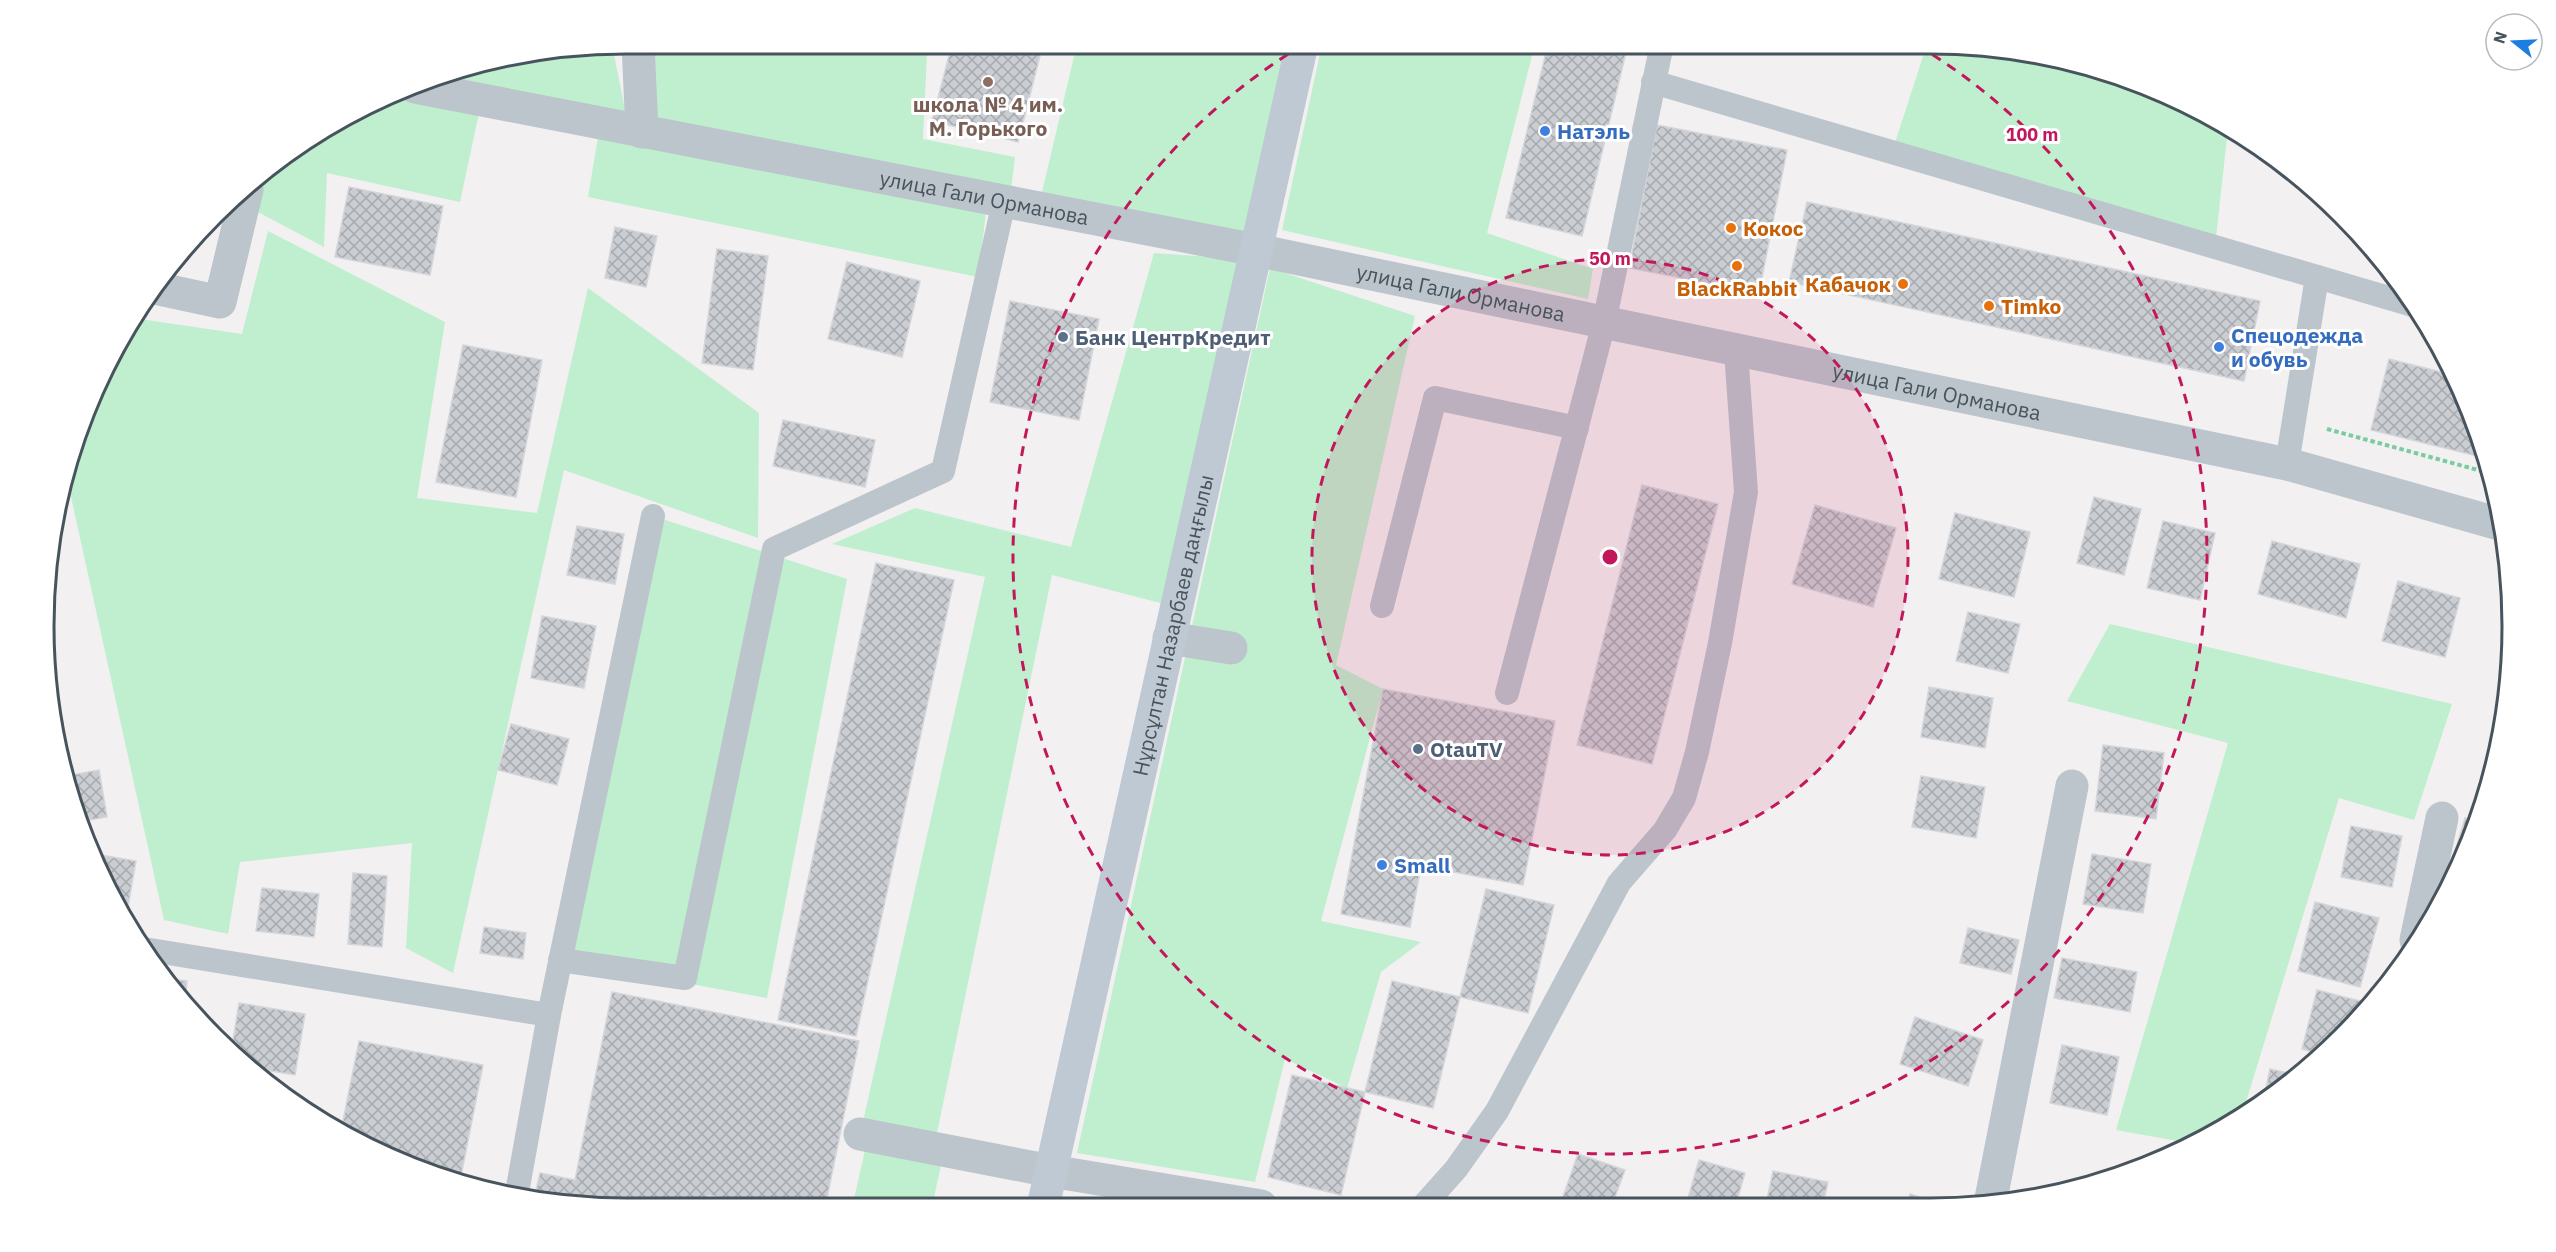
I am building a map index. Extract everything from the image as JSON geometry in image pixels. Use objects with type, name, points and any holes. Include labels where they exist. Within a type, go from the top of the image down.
[{"type":"main road","name":"Нұрсұлтан Назарбаев даңғылы","points":[[1045,1198],[1300,54]]},
{"type":"street","points":[[638,54],[642,132]]},
{"type":"street","name":"улица Гали Орманова","points":[[428,90],[1256,250],[2287,464],[2492,522]]},
{"type":"street","points":[[163,290],[220,302],[245,200]]},
{"type":"street","points":[[1169,638],[1231,648]]},
{"type":"street","points":[[1992,1194],[2072,786]]},
{"type":"street","points":[[2420,920],[2442,818]]},
{"type":"street","points":[[860,1134],[1051,1171],[1213,1198]]},
{"type":"lane","points":[[1507,693],[1604,323],[1660,54]]},
{"type":"lane","points":[[1653,82],[2401,302]]},
{"type":"lane","points":[[560,960],[685,978],[774,549],[943,471],[1004,202]]},
{"type":"lane","points":[[2287,464],[2317,277]]},
{"type":"lane","points":[[1430,1198],[1456,1169],[1497,1111],[1619,884],[1665,830],[1684,798],[1697,752],[1720,643],[1746,492],[1736,351]]},
{"type":"lane","points":[[1382,606],[1435,398],[1576,428]]},
{"type":"lane","points":[[518,1188],[560,960],[653,516]]},
{"type":"lane","points":[[155,951],[549,1015]]},
{"type":"path","points":[[2294,420],[2481,471]]},
{"type":"green space","points":[[614,54],[626,114],[451,81],[514,65],[551,59]]},
{"type":"green space","points":[[654,54],[927,54],[923,139],[1015,157],[1011,190],[656,119]]},
{"type":"green space","points":[[1075,54],[1284,54],[1243,235],[1041,196]]},
{"type":"green space","points":[[1320,54],[1532,54],[1487,233],[1593,269],[1588,299],[1282,230]]},
{"type":"green space","points":[[1924,54],[2005,59],[2078,73],[2149,98],[2183,113],[2227,138],[2215,247],[1892,152]]},
{"type":"green space","points":[[407,98],[479,113],[460,202],[327,173],[324,247],[254,210],[260,187],[308,150],[373,113]]},
{"type":"green space","points":[[598,137],[986,213],[978,277],[588,197]]},
{"type":"green space","points":[[268,231],[445,322],[417,498],[537,513],[588,288],[759,413],[758,538],[564,470],[453,973],[406,948],[412,843],[240,862],[228,934],[164,920],[70,492],[84,442],[98,407],[113,373],[143,319],[242,334]]},
{"type":"green space","points":[[1154,253],[1238,259],[1168,605],[1052,575],[936,1138],[862,1126],[985,577],[832,544],[915,508],[1071,547]]},
{"type":"green space","points":[[1270,268],[1415,316],[1336,665],[1383,689],[1321,921],[1421,942],[1381,972],[1347,1088],[1285,1059],[1255,1182],[1077,1153]]},
{"type":"green space","points":[[653,516],[847,579],[767,998],[560,960]]},
{"type":"green space","points":[[2110,624],[2452,704],[2414,820],[2339,798],[2246,1103],[2178,1141],[2116,1130],[2228,743],[2067,701]]},
{"type":"green space","points":[[865,1150],[941,1165],[934,1198],[854,1198]]},
{"type":"building","name":"школа № 4 им. М. Горького","points":[[949,54],[1040,54],[1018,142],[932,121]]},
{"type":"building","points":[[1546,54],[1626,54],[1582,236],[1506,218]]},
{"type":"building","points":[[1657,125],[1787,150],[1759,293],[1629,268]]},
{"type":"building","points":[[349,187],[443,206],[430,275],[335,257]]},
{"type":"building","points":[[1807,202],[2260,301],[2244,381],[1789,282]]},
{"type":"building","points":[[615,227],[657,236],[646,287],[605,278]]},
{"type":"building","points":[[717,249],[768,256],[753,370],[702,363]]},
{"type":"building","points":[[847,262],[920,281],[902,357],[828,339]]},
{"type":"building","points":[[1010,301],[1099,319],[1079,420],[990,402]]},
{"type":"building","points":[[463,345],[542,360],[516,497],[436,482]]},
{"type":"building","points":[[2389,359],[2443,372],[2476,456],[2371,430]]},
{"type":"building","points":[[783,420],[875,440],[865,487],[773,466]]},
{"type":"building","points":[[1642,485],[1718,504],[1652,764],[1577,745]]},
{"type":"building","points":[[2094,497],[2141,509],[2124,575],[2077,563]]},
{"type":"building","points":[[1815,505],[1896,528],[1873,607],[1792,584]]},
{"type":"building","points":[[1955,513],[2030,532],[2014,597],[1939,579]]},
{"type":"building","points":[[2163,521],[2215,533],[2200,600],[2147,588]]},
{"type":"building","points":[[577,526],[624,534],[615,584],[567,575]]},
{"type":"building","points":[[2272,541],[2360,564],[2346,618],[2258,594]]},
{"type":"building","points":[[876,563],[954,580],[856,1036],[778,1020]]},
{"type":"building","points":[[2398,581],[2460,598],[2445,657],[2382,641]]},
{"type":"building","points":[[1968,612],[2020,624],[2008,673],[1956,661]]},
{"type":"building","points":[[542,616],[596,626],[584,688],[531,678]]},
{"type":"building","points":[[1929,687],[1993,698],[1985,748],[1921,737]]},
{"type":"building","points":[[1383,689],[1555,721],[1523,885],[1421,866],[1410,927],[1341,914]]},
{"type":"building","points":[[511,724],[569,739],[557,785],[498,770]]},
{"type":"building","points":[[2103,745],[2164,753],[2156,819],[2095,811]]},
{"type":"building","points":[[99,770],[107,817],[88,820],[73,775]]},
{"type":"building","points":[[1921,776],[1985,787],[1976,838],[1912,827]]},
{"type":"building","points":[[2465,818],[2468,819],[2458,845],[2455,851]]},
{"type":"building","points":[[2351,826],[2402,836],[2392,887],[2341,877]]},
{"type":"building","points":[[2092,854],[2151,864],[2143,913],[2083,904]]},
{"type":"building","points":[[103,855],[136,861],[128,906]]},
{"type":"building","points":[[353,873],[387,876],[382,947],[348,944]]},
{"type":"building","points":[[262,888],[319,894],[314,937],[256,931]]},
{"type":"building","points":[[1486,889],[1554,905],[1528,1013],[1460,997]]},
{"type":"building","points":[[2315,902],[2379,918],[2360,987],[2298,971]]},
{"type":"building","points":[[484,927],[526,933],[523,959],[480,953]]},
{"type":"building","points":[[1968,928],[2019,940],[2011,974],[1960,963]]},
{"type":"building","points":[[2062,958],[2137,972],[2130,1012],[2054,998]]},
{"type":"building","points":[[177,980],[187,981],[186,991]]},
{"type":"building","points":[[1392,981],[1460,997],[1433,1108],[1365,1092]]},
{"type":"building","points":[[2317,990],[2361,1001],[2311,1052],[2302,1049]]},
{"type":"building","points":[[612,992],[859,1041],[827,1198],[722,1198],[708,1195],[707,1198],[626,1198],[589,1197],[536,1191],[540,1173],[575,1180]]},
{"type":"building","points":[[239,1003],[305,1014],[295,1075],[266,1070],[233,1041]]},
{"type":"building","points":[[1915,1017],[1983,1040],[1968,1086],[1900,1064]]},
{"type":"building","points":[[359,1041],[483,1065],[461,1174],[407,1154],[343,1122]]},
{"type":"building","points":[[2062,1045],[2119,1057],[2107,1115],[2050,1103]]},
{"type":"building","points":[[2270,1069],[2287,1073],[2278,1080],[2266,1089]]},
{"type":"building","points":[[1292,1075],[1365,1092],[1341,1195],[1268,1177]]},
{"type":"building","points":[[1578,1154],[1625,1170],[1615,1198],[1562,1198]]},
{"type":"building","points":[[1699,1160],[1745,1173],[1738,1198],[1688,1198]]},
{"type":"building","points":[[1773,1171],[1828,1182],[1824,1198],[1767,1198]]},
{"type":"building","points":[[1910,1194],[1923,1198],[1909,1198]]},
{"type":"place","name":"школа № 4 им. М. Горького","points":[[988,82]]},
{"type":"place","name":"Натэль","points":[[1545,131]]},
{"type":"place","name":"Кокос","points":[[1731,228]]},
{"type":"place","name":"BlackRabbit","points":[[1737,266]]},
{"type":"place","name":"Кабачок","points":[[1903,284]]},
{"type":"place","name":"Timko","points":[[1989,306]]},
{"type":"place","name":"Банк ЦентрКредит","points":[[1063,337]]},
{"type":"place","name":"Спецодежда и обувь","points":[[2219,347]]},
{"type":"place","name":"OtauTV","points":[[1418,749]]},
{"type":"place","name":"Small","points":[[1382,865]]}]
